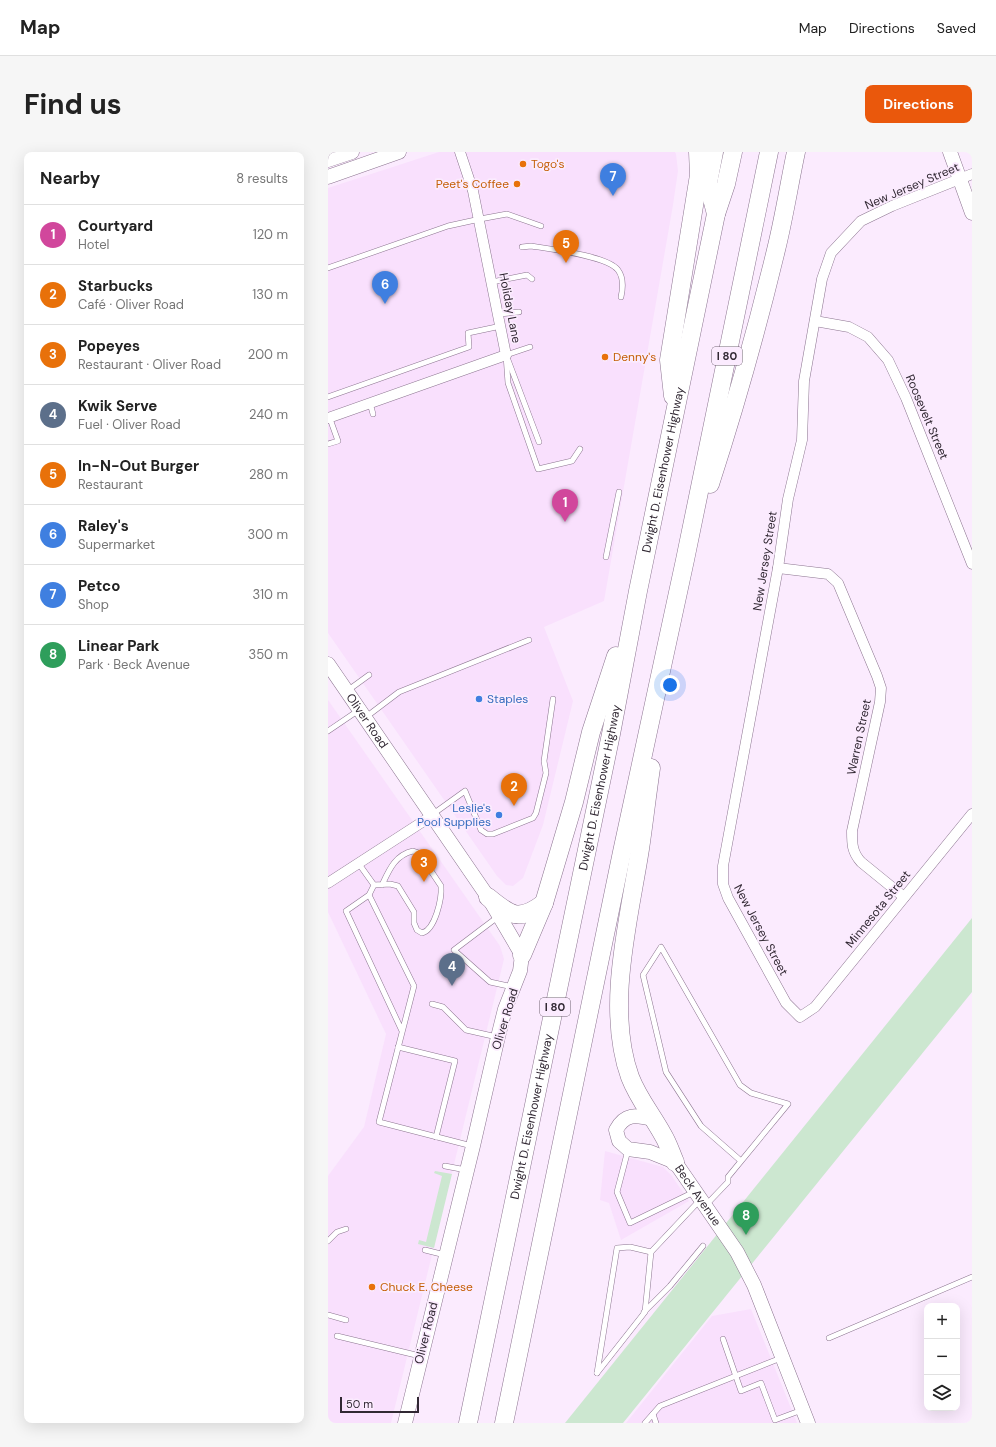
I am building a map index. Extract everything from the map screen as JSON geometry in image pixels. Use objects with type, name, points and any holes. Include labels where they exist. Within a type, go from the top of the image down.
[{"type":"highway","points":[[675,410],[668,360],[698,175],[698,152]]},
{"type":"highway","points":[[714,152],[708,183],[716,214]]},
{"type":"highway","name":"Dwight D. Eisenhower Highway","points":[[468,1423],[611,734],[638,591],[675,410],[716,214],[726,184],[733,152]]},
{"type":"highway","name":"I 80","points":[[504,1423],[620,860],[686,560],[769,152]]},
{"type":"highway","points":[[686,560],[727,431],[759,317],[776,249],[796,152]]},
{"type":"highway","points":[[522,955],[544,902],[574,802],[591,732],[638,591]]},
{"type":"highway","points":[[667,647],[619,994],[619,1021],[624,1055],[630,1077],[640,1099],[663,1135],[675,1162]]},
{"type":"highway","points":[[488,897],[505,911],[520,915],[531,912],[544,902]]},
{"type":"main road","points":[[328,160],[353,152]]},
{"type":"main road","points":[[328,177],[399,152]]},
{"type":"main road","points":[[950,152],[966,177],[972,213]]},
{"type":"main road","name":"Oliver Road","points":[[328,664],[488,897],[522,955],[520,971],[506,1009],[498,1037],[467,1171],[445,1255],[405,1423]]},
{"type":"main road","points":[[628,1149],[619,1141],[616,1130],[621,1120],[631,1116],[653,1119]]},
{"type":"main road","name":"Beck Avenue","points":[[628,1149],[650,1152],[675,1162],[737,1252],[754,1285],[808,1423]]},
{"type":"street","name":"Holiday Lane","points":[[328,416],[370,404],[506,355],[480,219],[473,191],[460,152]]},
{"type":"street","name":"New Jersey Street","points":[[800,1017],[786,1003],[728,898],[723,884],[723,866],[778,568],[788,499],[802,440],[804,381],[824,273],[832,253],[847,235],[861,222],[966,177]]},
{"type":"street","name":"Roosevelt Street","points":[[815,321],[849,327],[855,330],[868,337],[888,360],[906,398],[972,564]]},
{"type":"street","name":"Warren Street","points":[[778,568],[828,574],[838,583],[877,676],[881,688],[880,702],[852,831],[852,846],[855,855],[861,862],[904,897]]},
{"type":"street","name":"Minnesota Street","points":[[800,1017],[815,1007],[972,814]]},
{"type":"street","points":[[328,883],[433,815]]},
{"type":"lane","points":[[353,152],[367,164]]},
{"type":"lane","points":[[328,268],[448,226],[480,219],[508,214],[541,226]]},
{"type":"lane","points":[[522,247],[531,246],[609,263],[620,274],[623,285],[621,297]]},
{"type":"lane","points":[[492,282],[527,275],[532,279]]},
{"type":"lane","points":[[499,314],[518,312]]},
{"type":"lane","points":[[328,397],[468,347],[468,333],[501,326]]},
{"type":"lane","points":[[506,355],[530,347]]},
{"type":"lane","points":[[506,355],[539,442]]},
{"type":"lane","points":[[506,355],[508,383],[538,469],[572,461],[580,449]]},
{"type":"lane","points":[[370,404],[373,414]]},
{"type":"lane","points":[[328,416],[338,441],[328,444]]},
{"type":"lane","points":[[606,557],[619,492]]},
{"type":"lane","points":[[328,731],[400,692],[529,640]]},
{"type":"lane","points":[[347,691],[369,675]]},
{"type":"lane","points":[[433,815],[465,791],[481,830],[487,834],[493,834],[533,818],[536,813],[546,773],[544,761],[553,700]]},
{"type":"lane","points":[[374,885],[382,884],[398,886],[414,912],[414,923],[417,930],[419,933],[426,932],[434,921],[441,892],[440,883],[419,853],[413,851],[399,858],[393,864],[382,884]]},
{"type":"lane","points":[[359,864],[374,885]]},
{"type":"lane","points":[[374,885],[369,895],[346,911],[402,1031]]},
{"type":"lane","points":[[369,895],[414,986],[379,1122],[473,1146]]},
{"type":"lane","points":[[499,916],[454,950],[490,982],[514,987]]},
{"type":"lane","points":[[628,1149],[617,1192],[630,1222],[701,1199],[728,1182],[728,1177],[788,1104],[750,1093],[740,1085],[661,947],[643,975],[666,1072],[701,1126],[741,1161]]},
{"type":"lane","points":[[432,1004],[443,1007],[466,1030],[498,1037]]},
{"type":"lane","points":[[398,1047],[455,1061],[436,1137]]},
{"type":"lane","points":[[445,1166],[467,1171]]},
{"type":"lane","points":[[644,1313],[651,1252],[701,1199]]},
{"type":"lane","points":[[328,1241],[337,1232],[346,1229]]},
{"type":"lane","points":[[651,1252],[630,1247],[617,1248],[597,1373],[644,1313],[670,1286],[703,1246]]},
{"type":"lane","points":[[425,1250],[445,1255]]},
{"type":"lane","points":[[828,1338],[972,1277]]},
{"type":"lane","points":[[328,1315],[346,1320]]},
{"type":"lane","points":[[337,1336],[421,1356]]},
{"type":"lane","points":[[723,1340],[741,1391],[761,1383],[774,1420],[802,1409]]},
{"type":"lane","points":[[645,1423],[660,1406],[782,1358]]},
{"type":"lane","points":[[653,1414],[656,1423]]},
{"type":"shaded area","points":[[439,152],[675,152],[678,171],[604,601],[544,627],[573,701],[543,825],[523,878],[513,886],[506,885],[497,876],[328,633],[328,188]]},
{"type":"shaded area","points":[[328,700],[500,946],[504,959],[391,1423],[328,1423],[328,1176],[364,1127],[386,1034],[328,912]]},
{"type":"shaded area","points":[[605,1151],[663,1167],[671,1175],[689,1201],[621,1240],[609,1203],[600,1200]]},
{"type":"shaded area","points":[[751,1309],[797,1423],[626,1423],[712,1316]]},
{"type":"green space","points":[[972,918],[972,992],[623,1423],[565,1423]]},
{"type":"green space","points":[[435,1171],[452,1174],[434,1248],[418,1244],[419,1240],[426,1242],[442,1176],[434,1173]]},
{"type":"place","name":"Togo's","points":[[523,164]]},
{"type":"place","name":"Peet's Coffee","points":[[517,184]]},
{"type":"place","name":"Petco","points":[[613,196]]},
{"type":"place","name":"In-N-Out Burger","points":[[566,263]]},
{"type":"place","name":"Raley's","points":[[385,304]]},
{"type":"place","name":"Denny's","points":[[605,357]]},
{"type":"place","name":"Courtyard","points":[[565,522]]},
{"type":"place","name":"Staples","points":[[479,699]]},
{"type":"place","name":"Starbucks","points":[[514,806]]},
{"type":"place","name":"Leslie's Pool Supplies","points":[[499,815]]},
{"type":"place","name":"Popeyes","points":[[424,882]]},
{"type":"place","name":"Kwik Serve","points":[[452,986]]},
{"type":"place","name":"Linear Park","points":[[746,1235]]},
{"type":"place","name":"Chuck E. Cheese","points":[[372,1287]]}]
